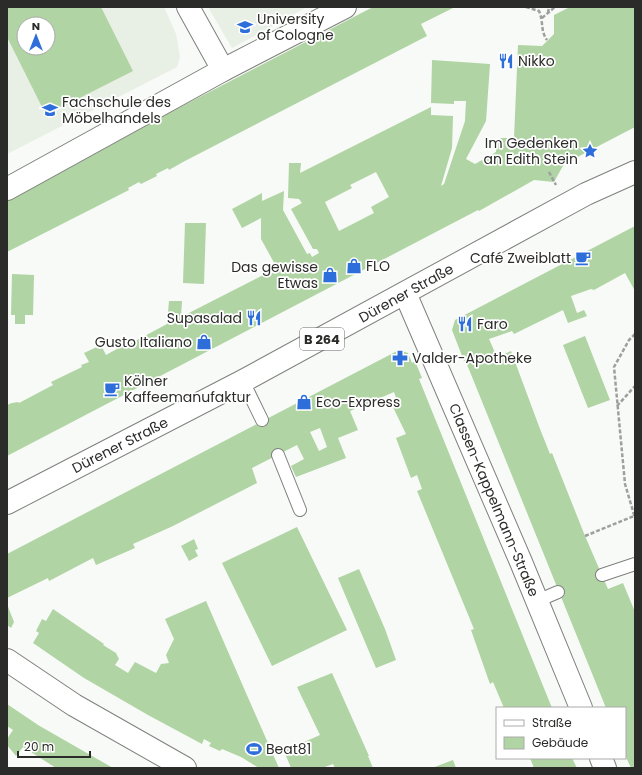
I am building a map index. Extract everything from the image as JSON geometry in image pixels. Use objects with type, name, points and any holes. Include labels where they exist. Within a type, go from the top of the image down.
[{"type":"street","points":[[188,7],[223,70]]},
{"type":"street","points":[[7,189],[223,70],[345,7]]},
{"type":"street","name":"Dürener Straße","points":[[7,503],[244,381],[586,194],[635,172]]},
{"type":"street","name":"Classen-Kappelmann-Straße","points":[[405,293],[537,601],[581,707]]},
{"type":"street","points":[[7,660],[74,705],[185,768]]},
{"type":"lane","points":[[244,381],[262,420]]},
{"type":"lane","points":[[278,455],[300,510]]},
{"type":"lane","points":[[602,575],[635,564]]},
{"type":"lane","points":[[537,601],[558,592]]},
{"type":"path","points":[[526,7],[539,11],[542,18],[542,33],[547,40]]},
{"type":"path","points":[[548,7],[548,13]]},
{"type":"path","points":[[542,18],[555,7]]},
{"type":"path","points":[[549,172],[554,182]]},
{"type":"path","points":[[585,536],[634,517],[625,484],[614,367],[629,340],[635,334]]},
{"type":"path","points":[[617,407],[635,386]]},
{"type":"shaded area","name":"Fachschule des Möbelhandels","points":[[7,7],[164,7],[176,34],[180,57],[177,67],[7,154]]},
{"type":"shaded area","name":"University of Cologne","points":[[208,7],[307,7],[232,48]]},
{"type":"building","points":[[7,7],[101,7],[133,71],[46,115],[16,56],[56,56],[56,16],[16,16],[16,55],[7,37]]},
{"type":"building","points":[[373,7],[455,7],[421,24],[427,36],[169,170],[168,168],[156,174],[157,176],[141,184],[139,182],[128,188],[129,190],[7,252],[7,197]]},
{"type":"building","points":[[570,7],[635,7],[635,127],[564,164],[554,182],[534,180],[479,211],[478,210],[7,456],[7,405],[19,403],[53,385],[51,382],[82,367],[81,365],[89,362],[84,353],[101,345],[106,355],[167,324],[169,301],[182,301],[181,317],[277,268],[261,239],[261,218],[242,228],[232,209],[262,193],[262,201],[284,191],[283,210],[307,254],[310,253],[312,257],[319,253],[317,249],[313,249],[291,209],[302,203],[299,199],[288,198],[289,163],[301,163],[300,173],[431,107],[431,115],[453,116],[452,148],[441,186],[444,184],[465,121],[466,101],[454,101],[454,104],[431,103],[432,60],[490,64],[486,121],[466,159],[475,164],[496,152],[496,143],[501,138],[514,138],[518,45],[542,46],[554,34],[554,15]],"holes":[[[376,172],[389,197],[371,207],[374,213],[339,231],[325,202],[352,188],[350,185]]]},
{"type":"building","points":[[185,223],[206,223],[204,284],[183,283]]},
{"type":"building","points":[[635,226],[635,291],[625,273],[594,290],[591,289],[571,296],[577,313],[584,310],[587,316],[568,323],[563,310],[514,334],[512,331],[489,339],[497,357],[511,351],[550,454],[552,453],[608,589],[623,583],[635,612],[635,768],[631,768],[626,757],[626,707],[606,707],[466,362],[475,357],[464,361],[452,330],[455,320]]},
{"type":"building","points":[[12,274],[34,275],[33,315],[25,315],[25,324],[15,324],[15,315],[11,315]]},
{"type":"building","points":[[585,336],[610,400],[588,408],[563,345]]},
{"type":"building","points":[[399,350],[408,353],[412,363],[415,361],[422,378],[419,379],[552,707],[504,707],[493,682],[490,684],[471,630],[474,629],[417,491],[422,489],[417,475],[411,478],[396,438],[406,434],[392,405],[398,403],[394,392],[350,411],[358,430],[338,438],[346,458],[296,477],[291,466],[304,459],[297,445],[252,468],[257,483],[173,526],[133,544],[135,548],[96,565],[93,558],[49,581],[48,578],[7,598],[7,554]],"holes":[[[320,428],[327,447],[319,451],[310,432]]]},
{"type":"building","points":[[297,527],[347,630],[272,666],[222,563]]},
{"type":"building","points":[[194,539],[198,549],[195,550],[198,556],[189,561],[181,546]]},
{"type":"building","points":[[359,569],[385,629],[396,660],[376,668],[338,578]]},
{"type":"building","points":[[206,601],[279,768],[259,768],[241,757],[222,749],[220,751],[209,746],[211,743],[204,739],[202,744],[84,678],[33,643],[39,633],[36,631],[42,619],[46,621],[53,609],[116,653],[119,659],[115,665],[128,673],[135,662],[156,673],[161,664],[169,663],[166,655],[174,639],[165,619]]},
{"type":"building","points":[[7,604],[14,622],[11,628],[7,625]]},
{"type":"building","points":[[332,673],[373,768],[335,768],[333,764],[322,768],[291,768],[284,751],[320,735],[297,687]]},
{"type":"building","points":[[7,704],[38,725],[113,768],[56,768],[23,747],[16,756],[7,745],[7,739],[13,730],[7,726]]},
{"type":"building","points":[[530,759],[572,759],[577,768],[534,768]]},
{"type":"building","points":[[453,760],[456,768],[432,768]]},
{"type":"place","name":"University of Cologne","points":[[245,27]]},
{"type":"place","name":"Nikko","points":[[506,61]]},
{"type":"place","name":"Fachschule des Möbelhandels","points":[[50,110]]},
{"type":"place","name":"Im Gedenken an Edith Stein","points":[[590,151]]},
{"type":"place","name":"Café Zweiblatt","points":[[583,258]]},
{"type":"place","name":"FLO","points":[[354,266]]},
{"type":"place","name":"Das gewisse Etwas","points":[[330,275]]},
{"type":"place","name":"Supasalad","points":[[254,318]]},
{"type":"place","name":"Faro","points":[[465,324]]},
{"type":"place","name":"Gusto Italiano","points":[[204,342]]},
{"type":"place","name":"Valder-Apotheke","points":[[400,358]]},
{"type":"place","name":"Kölner Kaffeemanufaktur","points":[[112,389]]},
{"type":"place","name":"Eco-Express","points":[[304,402]]},
{"type":"place","name":"Beat81","points":[[254,749]]}]
